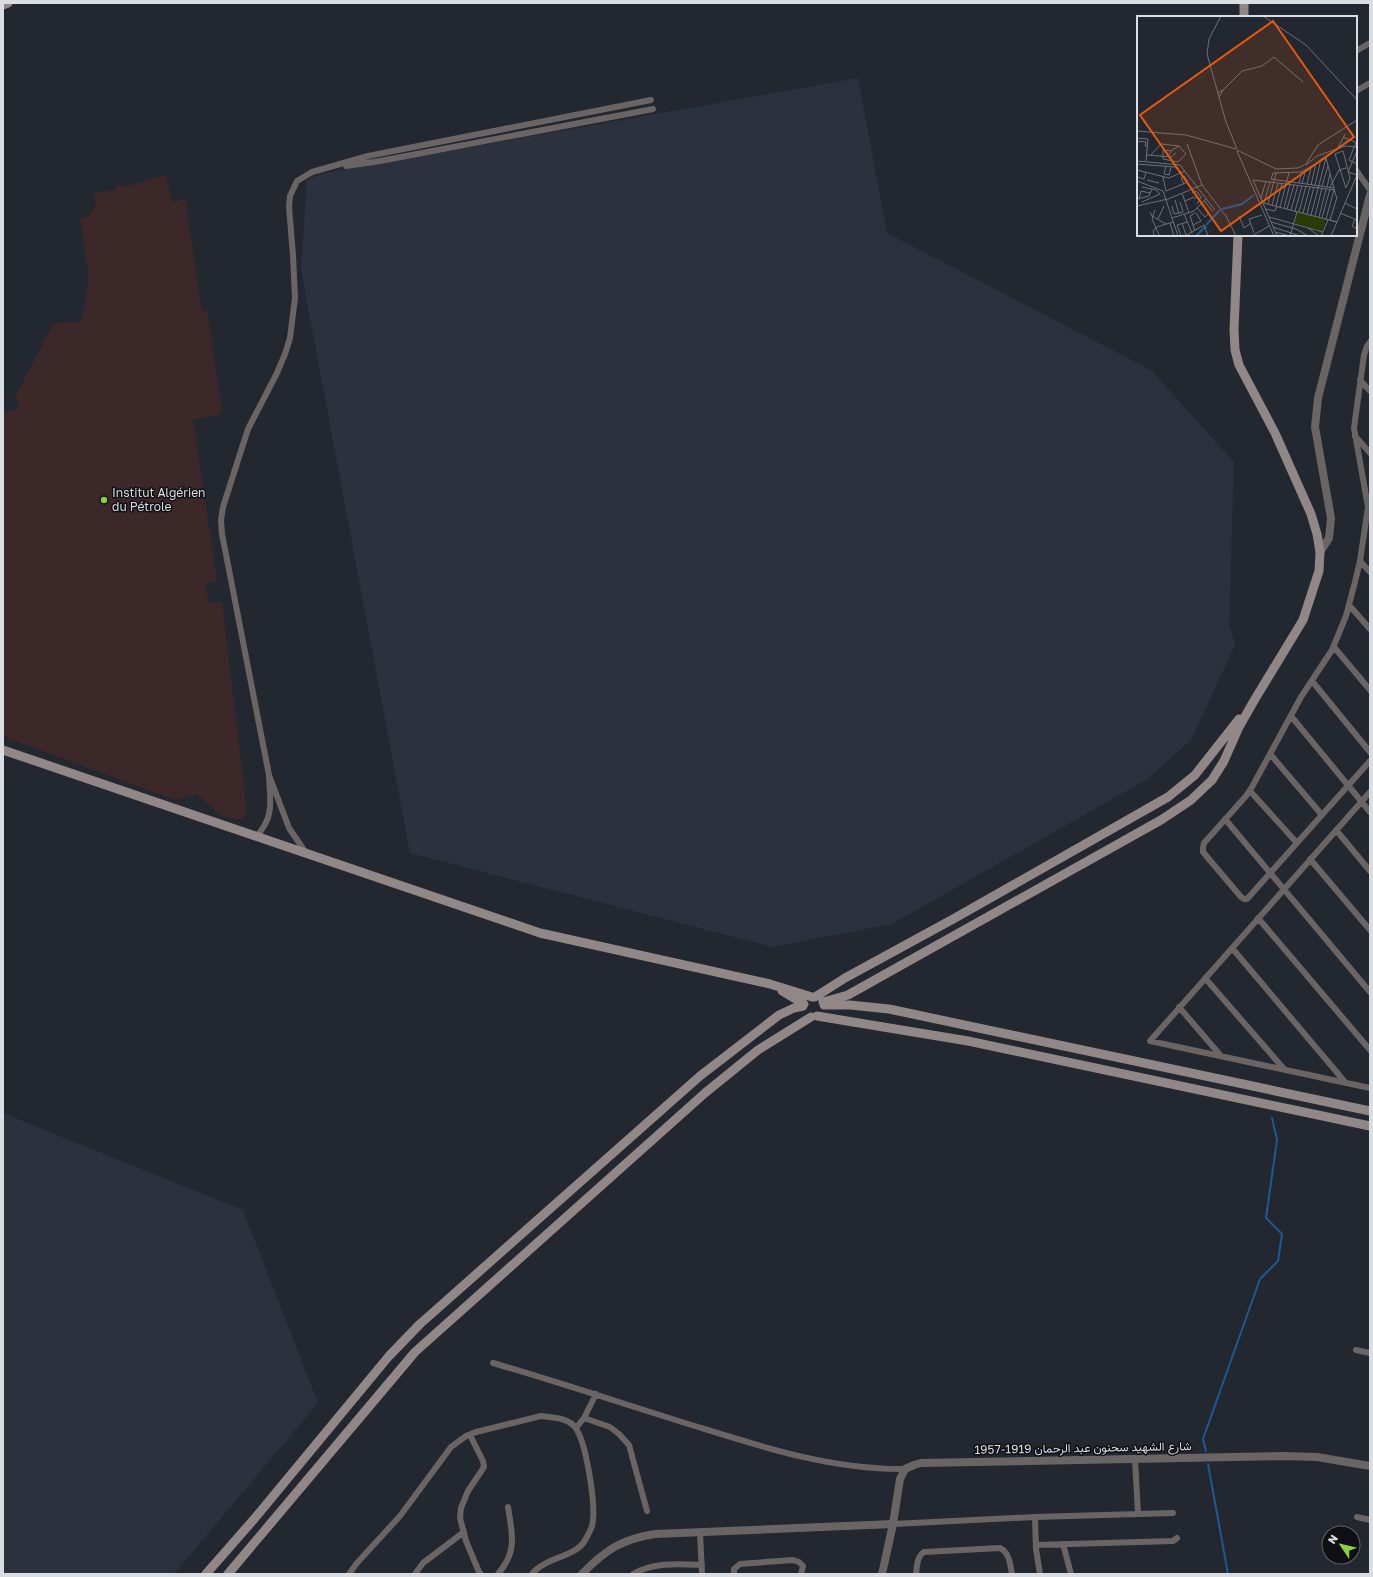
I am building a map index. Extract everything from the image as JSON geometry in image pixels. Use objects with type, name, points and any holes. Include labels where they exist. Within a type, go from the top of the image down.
[{"type":"main road","points":[[3,6],[8,3]]},
{"type":"main road","points":[[1244,3],[1244,16]]},
{"type":"main road","points":[[823,1004],[848,995],[1179,809],[1191,800],[1212,780],[1224,760],[1239,727],[1303,620],[1317,578],[1320,552],[1317,534],[1311,514],[1275,433],[1240,365],[1235,350],[1234,330],[1238,236]]},
{"type":"main road","points":[[1255,699],[1195,775],[1168,797],[955,918],[806,1000],[804,1005],[805,1013],[814,1016],[968,1041],[1370,1126]]},
{"type":"main road","points":[[3,750],[540,933],[770,984],[818,998],[823,1004],[822,1012],[758,1050],[705,1093],[415,1352],[228,1574]]},
{"type":"main road","points":[[770,984],[804,1005]]},
{"type":"main road","points":[[770,984],[782,994],[784,1000],[784,1009],[779,1016]]},
{"type":"main road","points":[[823,1004],[889,1009],[1370,1111]]},
{"type":"main road","points":[[206,1574],[255,1518],[389,1356],[420,1324],[700,1076],[779,1016],[794,1008],[804,1005]]},
{"type":"street","points":[[1357,50],[1370,43]]},
{"type":"street","points":[[1357,90],[1370,83]]},
{"type":"street","points":[[256,837],[264,829],[268,820],[270,810],[269,775],[222,534],[222,520],[223,507],[248,429],[280,367],[290,338],[295,298],[289,207],[290,196],[297,181],[303,176],[312,172],[368,156],[651,100]]},
{"type":"street","points":[[324,169],[380,161],[653,109]]},
{"type":"street","points":[[1357,171],[1370,190]]},
{"type":"street","points":[[1320,552],[1329,538],[1331,518],[1315,426],[1318,398],[1370,195]]},
{"type":"street","points":[[1370,342],[1364,355],[1354,435],[1369,508],[1360,561],[1340,633],[1334,647],[1301,697],[1250,791],[1204,843],[1203,852],[1241,897],[1244,899],[1251,896],[1370,761]]},
{"type":"street","points":[[1360,380],[1370,391]]},
{"type":"street","points":[[1354,435],[1370,453]]},
{"type":"street","points":[[1360,561],[1370,572]]},
{"type":"street","points":[[1349,605],[1370,629]]},
{"type":"street","points":[[1334,647],[1370,690]]},
{"type":"street","points":[[1312,681],[1370,752]]},
{"type":"street","points":[[1291,716],[1370,812]]},
{"type":"street","points":[[1270,754],[1322,815]]},
{"type":"street","points":[[269,775],[289,828],[307,854]]},
{"type":"street","points":[[1250,791],[1297,843]]},
{"type":"street","points":[[1370,792],[1150,1041],[1370,1088]]},
{"type":"street","points":[[1225,819],[1370,992]]},
{"type":"street","points":[[1336,830],[1370,871]]},
{"type":"street","points":[[1310,859],[1370,930]]},
{"type":"street","points":[[1258,918],[1370,1050]]},
{"type":"street","points":[[1232,948],[1346,1082]]},
{"type":"street","points":[[1206,978],[1284,1069]]},
{"type":"street","points":[[1180,1007],[1221,1056]]},
{"type":"street","points":[[1356,1350],[1370,1353]]},
{"type":"street","points":[[493,1364],[596,1394],[779,1452],[823,1462],[884,1470],[905,1469],[900,1479],[893,1524],[882,1574]]},
{"type":"street","points":[[576,1428],[584,1418],[596,1394]]},
{"type":"street","points":[[349,1574],[357,1563],[400,1516],[451,1447],[470,1435],[541,1416],[551,1416],[571,1423],[576,1428],[584,1450],[594,1512],[592,1525],[582,1544],[576,1549],[541,1566],[532,1574]]},
{"type":"street","points":[[584,1418],[610,1427],[629,1445],[647,1511]]},
{"type":"street","points":[[470,1435],[483,1461],[484,1467],[468,1491],[461,1508],[460,1518],[466,1541],[481,1574]]},
{"type":"street","name":"شارع الشهيد سحنون عبد الرحمان 1919-1957","points":[[905,1469],[914,1464],[921,1463],[1285,1456],[1317,1457],[1370,1466]]},
{"type":"street","points":[[1135,1460],[1138,1514]]},
{"type":"street","points":[[498,1574],[508,1561],[512,1551],[513,1540],[508,1507]]},
{"type":"street","points":[[582,1574],[609,1550],[637,1536],[655,1534],[1035,1517],[1173,1513]]},
{"type":"street","points":[[1035,1517],[1036,1545],[1040,1574]]},
{"type":"street","points":[[1357,1517],[1370,1520]]},
{"type":"street","points":[[415,1574],[423,1563],[464,1532]]},
{"type":"street","points":[[700,1532],[702,1574]]},
{"type":"street","points":[[1036,1545],[1173,1541],[1177,1538]]},
{"type":"street","points":[[1063,1544],[1071,1574]]},
{"type":"street","points":[[916,1574],[919,1558],[924,1552],[1000,1548],[1008,1555],[1012,1574]]},
{"type":"street","points":[[734,1574],[734,1569],[740,1564],[793,1560],[799,1562],[802,1566],[800,1574]]},
{"type":"street","points":[[633,1574],[653,1566],[667,1564],[702,1565]]},
{"type":"shaded area","points":[[858,78],[887,233],[1151,370],[1234,462],[1229,624],[1235,645],[1191,740],[1146,780],[892,924],[773,947],[410,853],[301,270],[307,180],[324,173]]},
{"type":"shaded area","name":"Institut Algérien du Pétrole","points":[[166,175],[172,202],[185,199],[202,311],[207,310],[222,411],[218,415],[193,419],[217,581],[205,584],[209,603],[222,601],[247,813],[240,820],[221,815],[197,794],[175,800],[5,737],[3,734],[3,413],[19,409],[16,395],[54,323],[81,322],[89,280],[80,218],[88,216],[96,206],[94,193],[115,190],[117,185],[124,187]]},
{"type":"shaded area","points":[[3,1113],[243,1210],[318,1403],[174,1574],[3,1574]]},
{"type":"waterway","points":[[1206,1451],[1203,1439],[1260,1279],[1278,1261],[1282,1234],[1266,1218],[1277,1140],[1272,1118]]},
{"type":"waterway","points":[[1208,1464],[1228,1574]]},
{"type":"place","name":"Institut Algérien du Pétrole","points":[[104,500]]}]
